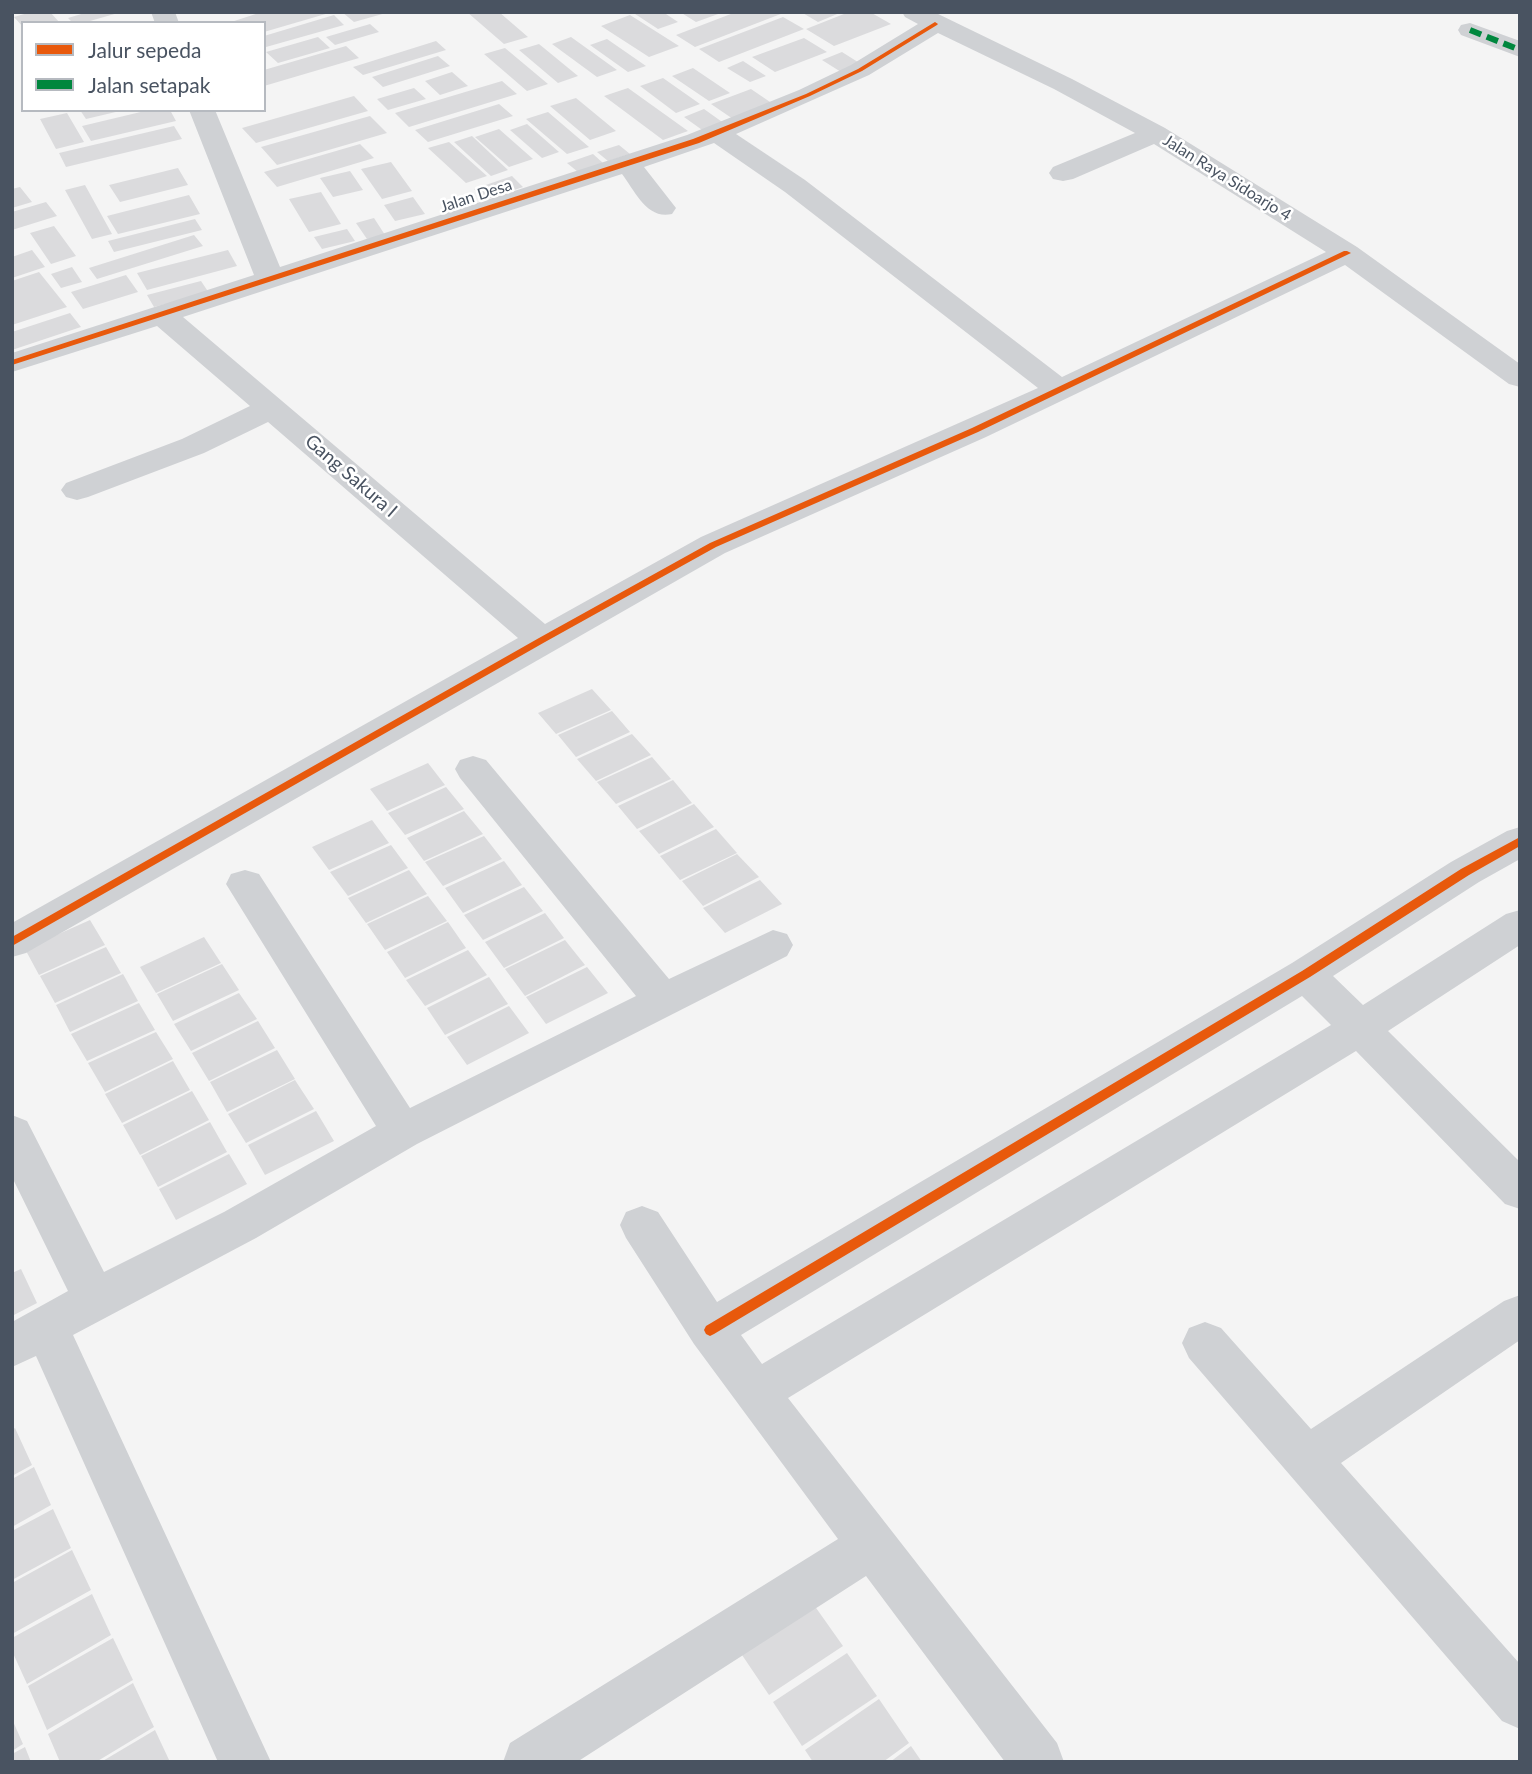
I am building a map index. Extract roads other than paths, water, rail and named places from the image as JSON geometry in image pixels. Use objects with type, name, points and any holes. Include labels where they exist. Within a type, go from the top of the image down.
[{"type":"street","name":"Jalan Raya Sidoarjo 4","points":[[930,21],[1156,134],[1508,353],[1520,378]]},
{"type":"street","name":"Jalan Desa","points":[[12,363],[170,323],[270,278],[633,172],[860,70],[930,21]]},
{"type":"street","points":[[1470,30],[1520,50]]},
{"type":"street","points":[[203,112],[270,278]]},
{"type":"street","points":[[717,132],[1060,390]]},
{"type":"street","points":[[1063,173],[1156,134]]},
{"type":"street","points":[[633,172],[660,205]]},
{"type":"street","points":[[12,942],[713,545],[975,430],[1347,253]]},
{"type":"street","name":"Gang Sakura I","points":[[170,323],[542,640]]},
{"type":"street","points":[[77,490],[193,446],[272,408]]},
{"type":"street","points":[[473,769],[664,1002]]},
{"type":"street","points":[[710,1330],[1306,974],[1465,872],[1520,841]]},
{"type":"street","points":[[245,884],[402,1132]]},
{"type":"street","points":[[756,1393],[1360,1027],[1520,925]]},
{"type":"street","points":[[245,1762],[30,1337],[240,1225],[402,1132],[773,945]]},
{"type":"street","points":[[1306,974],[1520,1191]]},
{"type":"street","points":[[12,1133],[95,1300]]},
{"type":"street","points":[[642,1225],[710,1330],[756,1393],[1038,1762]]},
{"type":"street","points":[[1308,1458],[1520,1315]]},
{"type":"street","points":[[1205,1343],[1520,1703]]},
{"type":"street","points":[[530,1762],[873,1545]]}]
